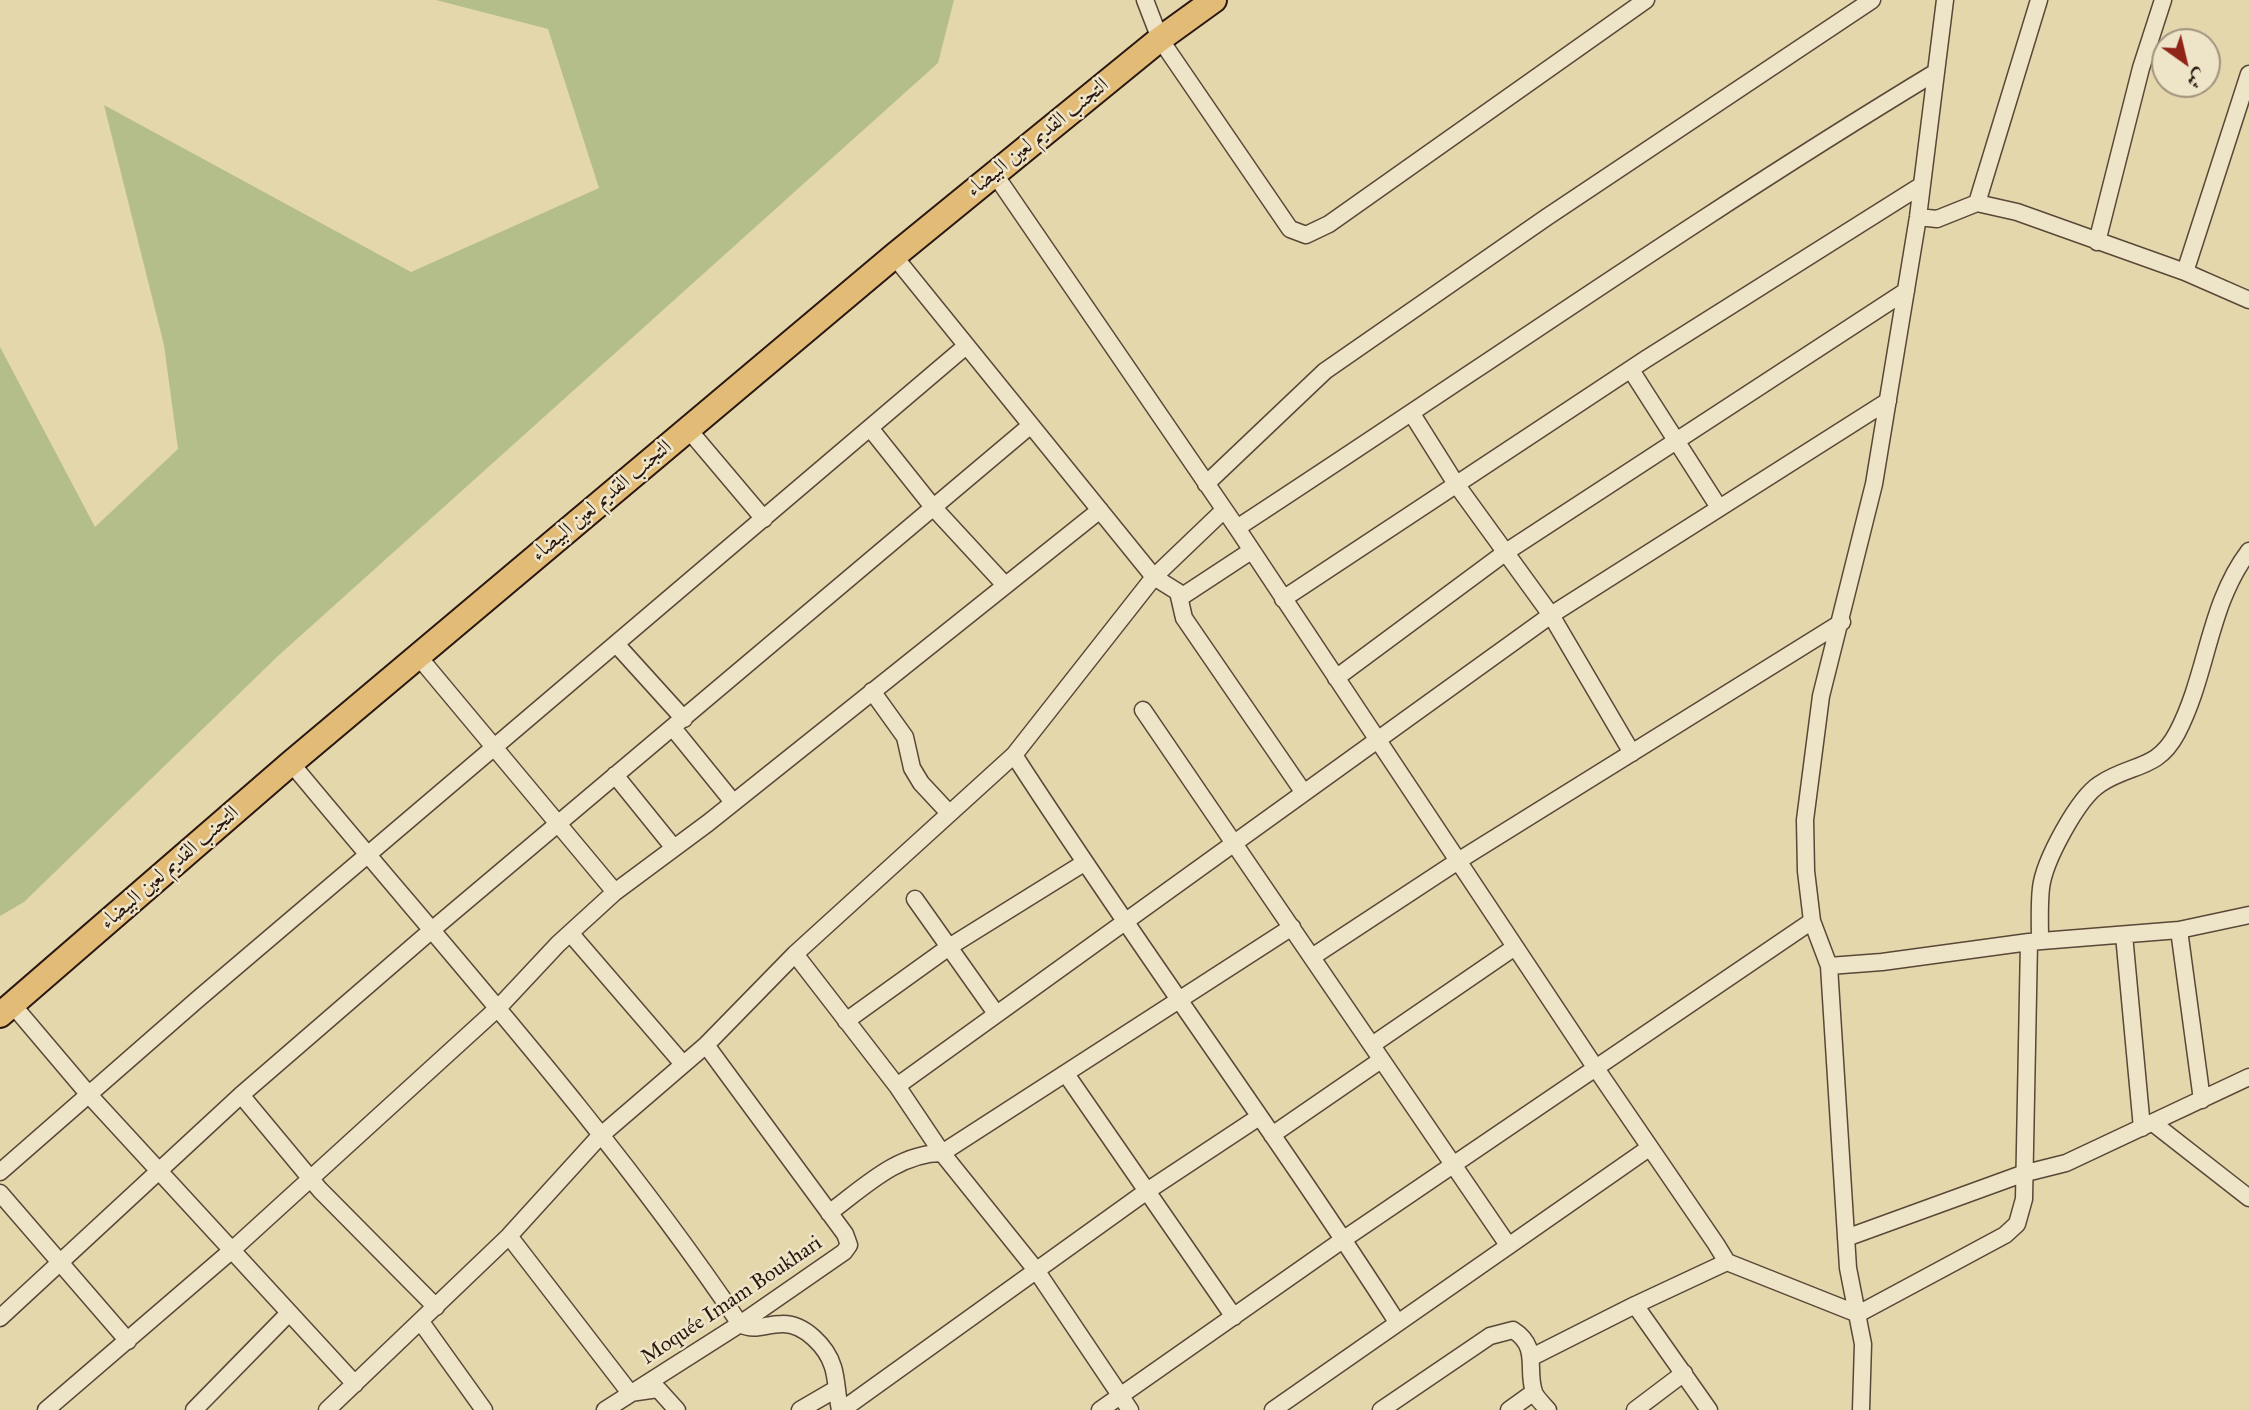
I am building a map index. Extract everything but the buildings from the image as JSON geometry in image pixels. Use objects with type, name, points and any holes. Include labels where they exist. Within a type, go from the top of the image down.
[{"type":"main road","name":"التجنب القديم لعين البيضاء","points":[[6,1009],[291,763],[894,256],[1160,39],[1214,0]]},
{"type":"street","points":[[1144,0],[1160,39],[1290,229],[1306,235],[1329,224],[1646,0]]},
{"type":"street","points":[[1206,484],[1325,371],[1547,217],[1872,0]]},
{"type":"street","points":[[1861,1410],[1863,1344],[1846,1238],[1829,966],[1812,921],[1806,871],[1805,820],[1821,696],[1842,622],[1874,484],[1918,217],[1945,0]]},
{"type":"street","points":[[1977,203],[2039,0]]},
{"type":"street","points":[[2097,242],[2141,68],[2163,0]]},
{"type":"street","points":[[1237,528],[1412,414],[1560,311],[1810,148],[1936,72]]},
{"type":"street","points":[[2185,272],[2249,74]]},
{"type":"street","points":[[994,173],[1223,512],[1237,528],[1727,1262],[1858,1314],[2005,1235],[2017,1224],[2022,1212],[2034,942],[2044,873],[2085,797],[2101,783],[2151,764],[2163,754],[2177,733],[2197,687],[2217,609],[2237,567],[2249,551]]},
{"type":"street","points":[[1283,598],[1631,370],[1922,185]]},
{"type":"street","points":[[1918,217],[1937,219],[1977,203],[2017,212],[2185,272],[2249,300]]},
{"type":"street","points":[[894,256],[1154,577],[1174,588],[1181,597],[1184,618],[1304,793]]},
{"type":"street","points":[[1336,678],[1506,552],[1906,291]]},
{"type":"street","points":[[0,1172],[367,855],[966,346]]},
{"type":"street","points":[[1631,370],[1718,506]]},
{"type":"street","points":[[897,1086],[995,1012],[1551,615],[1718,506],[1888,401]]},
{"type":"street","points":[[1412,414],[1456,484],[1551,615],[1632,753]]},
{"type":"street","points":[[0,1318],[160,1173],[241,1095],[556,822],[678,723],[1031,425]]},
{"type":"street","points":[[870,428],[933,507],[1005,586]]},
{"type":"street","points":[[688,429],[764,519]]},
{"type":"street","points":[[46,1410],[231,1251],[499,1007],[615,892],[733,802],[1100,510]]},
{"type":"street","points":[[327,1410],[509,1236],[599,1137],[706,1045],[795,954],[1014,755],[1154,577],[1223,512]]},
{"type":"street","points":[[1181,597],[1251,551]]},
{"type":"street","points":[[1312,957],[1458,861],[1842,622]]},
{"type":"street","points":[[617,645],[678,723],[733,802]]},
{"type":"street","points":[[418,656],[615,892]]},
{"type":"street","points":[[872,691],[905,737],[912,768],[921,783],[949,813]]},
{"type":"street","points":[[1143,710],[1508,1245]]},
{"type":"street","points":[[1014,755],[1124,922],[1344,1239],[1397,1322]]},
{"type":"street","points":[[291,763],[499,1007],[599,1137],[677,1231],[740,1324],[750,1329],[782,1324],[796,1326],[808,1333],[827,1355],[834,1368],[841,1410],[1147,1191],[1259,1116]]},
{"type":"street","points":[[615,775],[674,848]]},
{"type":"street","points":[[846,1021],[949,947],[1084,863]]},
{"type":"street","points":[[915,899],[995,1012]]},
{"type":"street","points":[[1829,966],[1882,962],[2034,942],[2179,930],[2249,915]]},
{"type":"street","points":[[1100,1410],[1344,1239],[1812,921]]},
{"type":"street","points":[[829,1213],[893,1167],[922,1155],[942,1153],[1292,927]]},
{"type":"street","points":[[2179,930],[2202,1100]]},
{"type":"street","points":[[571,934],[683,1064]]},
{"type":"street","points":[[2124,934],[2147,1126],[2249,1198]]},
{"type":"street","points":[[1371,1045],[1516,947]]},
{"type":"street","points":[[795,954],[897,1086],[942,1153],[1036,1270],[1130,1410]]},
{"type":"street","points":[[6,1009],[90,1096],[355,1384]]},
{"type":"street","name":"Moquée Imam Boukhari","points":[[605,1410],[740,1324],[848,1248],[849,1241],[706,1045]]},
{"type":"street","points":[[1272,1135],[1381,1060]]},
{"type":"street","points":[[1066,1074],[1234,1317]]},
{"type":"street","points":[[1846,1238],[2022,1174],[2066,1163],[2249,1077]]},
{"type":"street","points":[[241,1095],[310,1179],[436,1307]]},
{"type":"street","points":[[1273,1410],[1649,1148]]},
{"type":"street","points":[[0,1193],[128,1341]]},
{"type":"street","points":[[509,1236],[630,1393],[658,1389],[677,1410]]},
{"type":"street","points":[[1532,1357],[1727,1262]]},
{"type":"street","points":[[1635,1305],[1709,1410]]},
{"type":"street","points":[[194,1410],[289,1313]]},
{"type":"street","points":[[421,1322],[484,1410]]},
{"type":"street","points":[[1381,1410],[1490,1336],[1505,1331],[1519,1335],[1532,1357],[1534,1392],[1548,1410]]},
{"type":"street","points":[[1635,1410],[1684,1373]]},
{"type":"street","points":[[800,1410],[836,1389]]},
{"type":"street","points":[[1509,1410],[1534,1392]]},
{"type":"green space","points":[[436,0],[954,0],[938,63],[278,656],[24,902],[0,916],[0,347],[95,527],[178,449],[164,345],[104,105],[411,272],[599,188],[548,29]]}]
